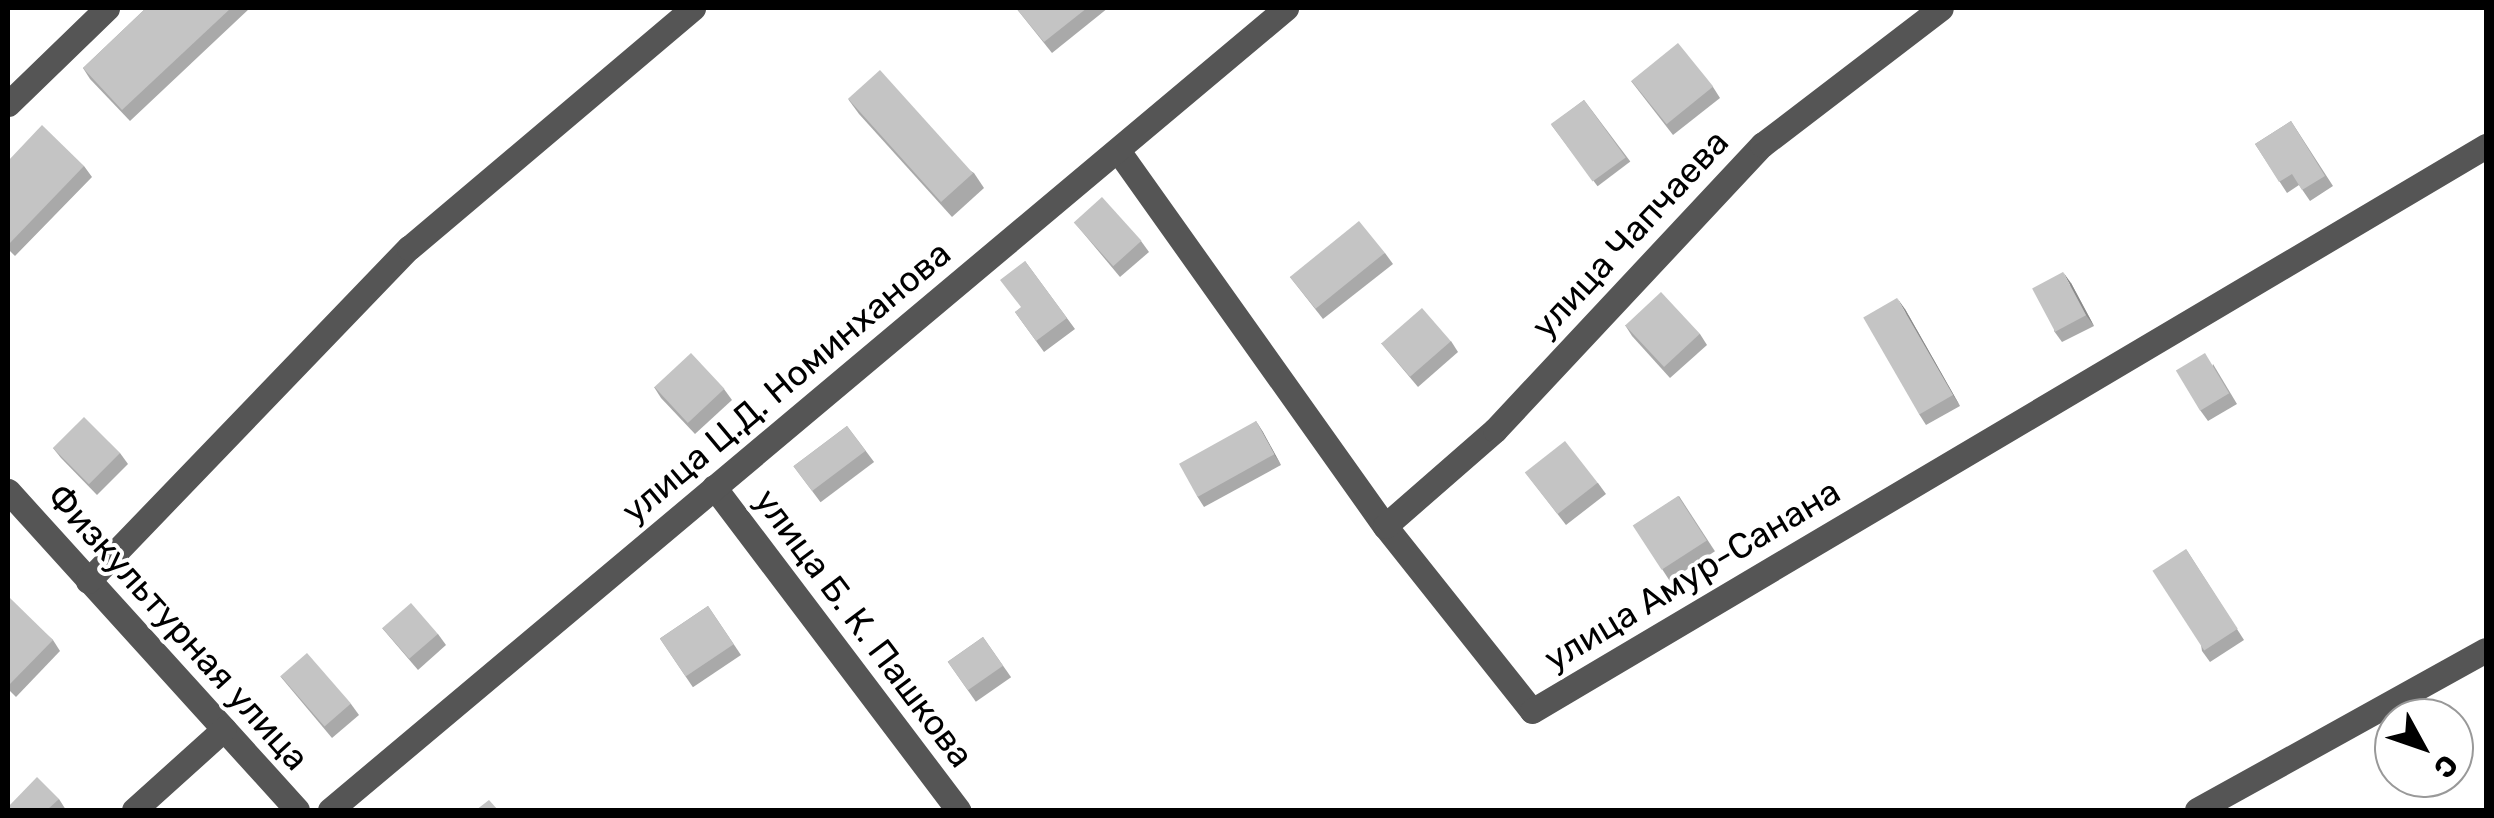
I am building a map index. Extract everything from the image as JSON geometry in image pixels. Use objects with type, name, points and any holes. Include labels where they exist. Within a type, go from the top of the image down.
[{"type":"street","points":[[8,104],[106,8]]},
{"type":"street","points":[[88,580],[409,248],[692,8]]},
{"type":"street","name":"улица Ц.Д. Номинханова","points":[[330,810],[1286,8]]},
{"type":"street","name":"улица Чапчаева","points":[[1385,526],[1495,430],[1762,145],[1942,8]]},
{"type":"street","name":"улица Амур-Санана","points":[[1119,152],[1385,526],[1532,711],[2486,146]]},
{"type":"street","name":"улица Б. К. Пашкова","points":[[714,487],[958,810]]},
{"type":"street","name":"Физкультурная улица","points":[[8,492],[297,810]]},
{"type":"street","points":[[2198,810],[2486,650]]},
{"type":"street","points":[[134,810],[224,729]]},
{"type":"building","points":[[146,8],[231,8],[122,110],[83,68]]},
{"type":"building","points":[[1016,8],[1087,8],[1044,42]]},
{"type":"building","points":[[1678,43],[1713,87],[1667,124],[1631,81]]},
{"type":"building","points":[[880,70],[973,173],[941,202],[848,99]]},
{"type":"building","points":[[1584,100],[1626,157],[1593,182],[1551,124]]},
{"type":"building","points":[[2291,121],[2325,176],[2302,190],[2292,174],[2279,182],[2255,144]]},
{"type":"building","points":[[42,125],[84,166],[8,245],[8,161]]},
{"type":"building","points":[[1102,197],[1141,241],[1113,266],[1074,222]]},
{"type":"building","points":[[1359,221],[1385,253],[1316,309],[1290,277]]},
{"type":"building","points":[[1025,261],[1067,318],[1036,341],[1015,312],[1021,307],[1000,280]]},
{"type":"building","points":[[2063,272],[2086,315],[2055,332],[2032,288]]},
{"type":"building","points":[[1661,292],[1700,334],[1664,367],[1625,325]]},
{"type":"building","points":[[1897,298],[1953,395],[1919,414],[1863,318]]},
{"type":"building","points":[[1422,308],[1451,341],[1410,377],[1381,343]]},
{"type":"building","points":[[691,353],[724,389],[688,423],[654,387]]},
{"type":"building","points":[[2205,353],[2229,393],[2200,411],[2176,371]]},
{"type":"building","points":[[84,417],[120,453],[89,484],[53,448]]},
{"type":"building","points":[[1256,421],[1274,454],[1197,497],[1179,464]]},
{"type":"building","points":[[847,426],[866,451],[812,491],[793,466]]},
{"type":"building","points":[[1565,441],[1598,483],[1557,514],[1525,472]]},
{"type":"building","points":[[1678,496],[1707,540],[1662,570],[1633,525]]},
{"type":"building","points":[[2186,549],[2238,629],[2204,650],[2152,571]]},
{"type":"building","points":[[8,600],[53,640],[8,686]]},
{"type":"building","points":[[411,603],[438,634],[409,659],[382,628]]},
{"type":"building","points":[[708,606],[734,644],[686,677],[660,638]]},
{"type":"building","points":[[983,637],[1003,666],[968,690],[948,662]]},
{"type":"building","points":[[307,653],[351,704],[325,727],[281,676]]},
{"type":"building","points":[[37,777],[59,799],[47,810],[8,810],[8,807]]},
{"type":"building","points":[[489,800],[498,810],[476,810]]}]
